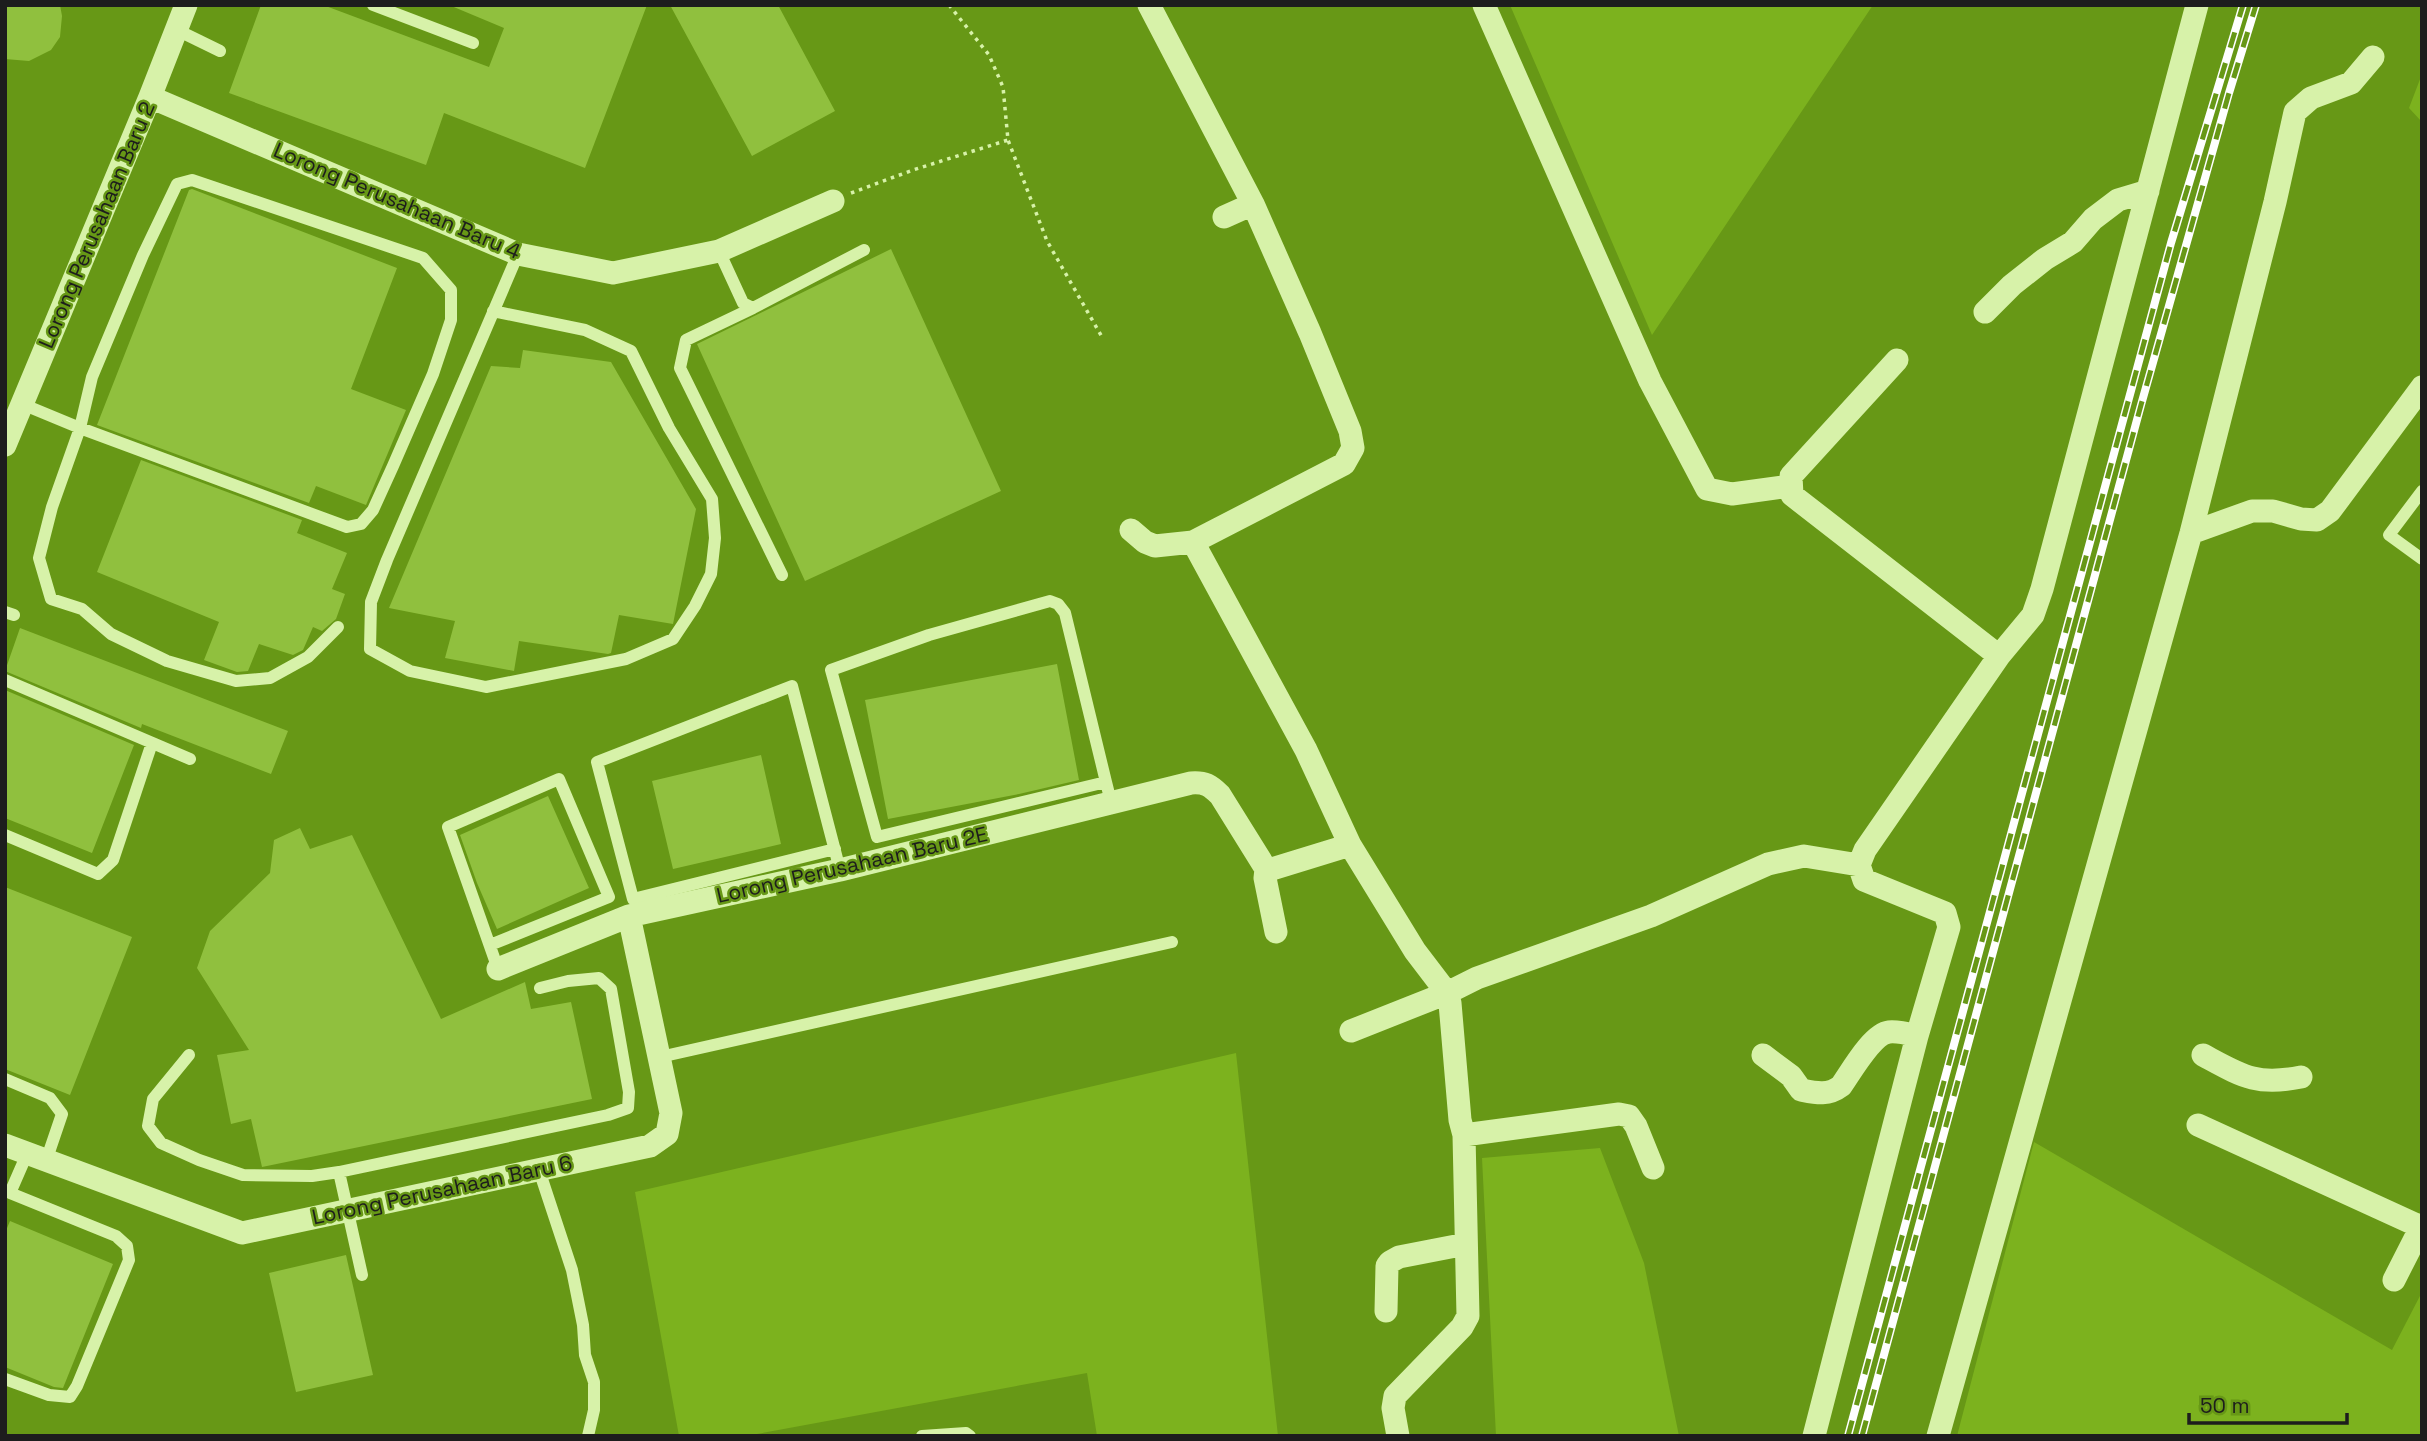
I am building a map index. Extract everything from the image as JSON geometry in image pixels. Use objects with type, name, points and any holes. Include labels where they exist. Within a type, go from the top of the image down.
[{"type":"street","name":"Lorong Perusahaan Baru 2","points":[[5,445],[186,5]]},
{"type":"street","points":[[1131,530],[1155,546],[1193,542],[1344,464],[1353,448],[1350,431],[1310,332],[1253,204],[1149,5]]},
{"type":"street","points":[[1485,5],[1650,381],[1707,489],[1732,494],[1790,486]]},
{"type":"street","points":[[1814,1436],[1917,1036],[1949,927],[1945,913],[1864,880],[1859,864],[1865,850],[1999,656],[2033,615],[2148,191],[2192,8]]},
{"type":"street","points":[[1938,1436],[2191,533],[2275,202],[2295,112],[2311,98],[2351,83],[2373,57]]},
{"type":"street","name":"Lorong Perusahaan Baru 4","points":[[150,97],[517,254],[613,273],[719,251],[833,201]]},
{"type":"street","points":[[1986,312],[2012,285],[2045,259],[2073,242],[2093,219],[2118,200],[2148,191]]},
{"type":"street","points":[[1224,217],[1253,204]]},
{"type":"street","points":[[1897,360],[1791,476],[1792,495],[1999,656]]},
{"type":"street","points":[[2191,533],[2252,511],[2273,511],[2301,519],[2317,520],[2330,511],[2422,387]]},
{"type":"street","points":[[1193,542],[1306,750],[1350,845],[1415,951],[1447,993],[1450,1003],[1460,1120],[1464,1135],[1468,1316],[1462,1327],[1395,1396],[1393,1408],[1398,1436]]},
{"type":"street","name":"Lorong Perusahaan Baru 2E","points":[[498,969],[629,916],[837,859],[1109,792],[1203,782],[1210,785],[1220,795],[1266,869]]},
{"type":"street","points":[[1276,932],[1265,878],[1266,869],[1350,845]]},
{"type":"street","points":[[1351,1031],[1447,993],[1477,978],[1651,916],[1768,864],[1804,856],[1859,864]]},
{"type":"street","name":"Lorong Perusahaan Baru 6","points":[[26,1153],[242,1233],[650,1146],[667,1134],[671,1113],[629,916]]},
{"type":"street","points":[[1763,1055],[1791,1076],[1801,1090],[1823,1094],[1835,1091],[1841,1086],[1872,1042],[1881,1034],[1889,1032],[1917,1036]]},
{"type":"street","points":[[2203,1055],[2240,1075],[2260,1081],[2278,1082],[2301,1077]]},
{"type":"street","points":[[1464,1135],[1619,1115],[1629,1116],[1636,1126],[1653,1168]]},
{"type":"street","points":[[2198,1125],[2421,1226],[2394,1280]]},
{"type":"street","points":[[1386,1311],[1387,1266],[1390,1262],[1399,1257],[1466,1244]]},
{"type":"lane","points":[[373,5],[473,43]]},
{"type":"lane","points":[[177,30],[220,51]]},
{"type":"lane","points":[[22,404],[80,428],[347,527],[361,524],[373,510],[433,374],[451,320],[451,290],[423,258],[192,180],[177,184],[143,255],[92,377],[80,428],[52,507],[39,558],[51,599],[82,609],[111,634],[167,661],[236,681],[270,678],[308,657],[338,626]]},
{"type":"lane","points":[[782,575],[681,368],[686,341],[864,250]]},
{"type":"lane","points":[[719,251],[743,303],[753,308]]},
{"type":"lane","points":[[493,312],[585,330],[631,351],[669,428],[712,499],[715,538],[710,575],[695,607],[673,639],[626,659],[486,687],[410,671],[370,649],[371,603],[387,559],[517,254]]},
{"type":"lane","points":[[2422,491],[2389,535],[2422,559]]},
{"type":"lane","points":[[1049,601],[1058,604],[1065,613],[1109,792],[877,837],[831,670],[929,635],[1049,601]]},
{"type":"lane","points":[[5,680],[190,758]]},
{"type":"lane","points":[[792,686],[837,859],[633,899],[597,762],[792,686]]},
{"type":"lane","points":[[5,835],[98,874],[113,860],[152,743]]},
{"type":"lane","points":[[490,946],[609,897],[559,779],[448,828],[498,969]]},
{"type":"lane","points":[[660,1057],[1172,942]]},
{"type":"lane","points":[[189,1055],[153,1099],[148,1126],[161,1143],[243,1175],[312,1176],[339,1172],[608,1115],[628,1108],[629,1092],[611,989],[599,978],[540,988]]},
{"type":"lane","points":[[5,1079],[50,1098],[62,1114],[26,1153],[8,1198],[117,1236],[127,1246],[129,1260],[77,1386],[69,1397],[50,1395],[5,1379]]},
{"type":"lane","points":[[539,1170],[572,1270],[583,1325],[585,1354],[594,1382],[594,1410],[588,1436]]},
{"type":"lane","points":[[339,1172],[362,1275]]},
{"type":"lane","points":[[922,1436],[966,1433],[970,1436]]},
{"type":"path","points":[[949,5],[989,55],[1003,87],[1008,140],[1047,241],[1102,337]]},
{"type":"path","points":[[833,201],[912,170],[1008,140]]},
{"type":"green space","points":[[1510,5],[1873,5],[1652,335]]},
{"type":"green space","points":[[2422,74],[2422,122],[2409,108]]},
{"type":"green space","points":[[1236,1053],[1278,1436],[1097,1436],[1087,1373],[746,1436],[679,1436],[635,1192]]},
{"type":"green space","points":[[2034,1142],[2392,1350],[2422,1292],[2422,1436],[1957,1436]]},
{"type":"green space","points":[[1600,1148],[1644,1263],[1679,1436],[1496,1436],[1482,1158]]},
{"type":"building","points":[[5,5],[60,5],[60,37],[51,50],[29,61],[5,59]]},
{"type":"building","points":[[261,5],[323,5],[489,67],[504,28],[449,5],[647,5],[585,168],[444,113],[426,165],[229,93]]},
{"type":"building","points":[[670,5],[778,5],[835,111],[752,156]]},
{"type":"building","points":[[189,190],[397,268],[351,389],[406,410],[366,505],[316,486],[309,503],[97,425]]},
{"type":"building","points":[[891,249],[1001,491],[805,581],[697,344]]},
{"type":"building","points":[[523,350],[611,362],[696,509],[673,624],[619,615],[611,653],[608,654],[519,641],[514,671],[445,658],[455,621],[389,608],[491,366],[520,368]]},
{"type":"building","points":[[141,460],[302,520],[297,533],[347,553],[332,589],[345,594],[336,619],[322,631],[313,627],[303,650],[293,655],[259,644],[248,671],[237,672],[204,660],[219,622],[97,572]]},
{"type":"building","points":[[20,628],[288,731],[271,774],[142,724],[141,728],[5,671]]},
{"type":"building","points":[[1057,664],[1079,780],[888,819],[865,700]]},
{"type":"building","points":[[5,690],[134,745],[92,853],[5,818]]},
{"type":"building","points":[[761,755],[781,844],[673,869],[652,781]]},
{"type":"building","points":[[548,796],[589,888],[497,929],[460,835]]},
{"type":"building","points":[[300,828],[310,849],[352,835],[441,1019],[525,982],[531,1009],[571,1002],[592,1099],[262,1167],[251,1119],[231,1124],[217,1055],[249,1050],[197,968],[210,931],[270,873],[274,840]]},
{"type":"building","points":[[5,887],[132,937],[70,1095],[5,1069]]},
{"type":"building","points":[[10,1221],[113,1264],[63,1388],[54,1387],[5,1367],[5,1233]]},
{"type":"building","points":[[346,1255],[373,1375],[296,1392],[269,1273]]},
{"type":"railway","points":[[1848,1436],[2171,243],[2243,5]]},
{"type":"railway","points":[[1862,1436],[2141,405],[2256,5]]}]
